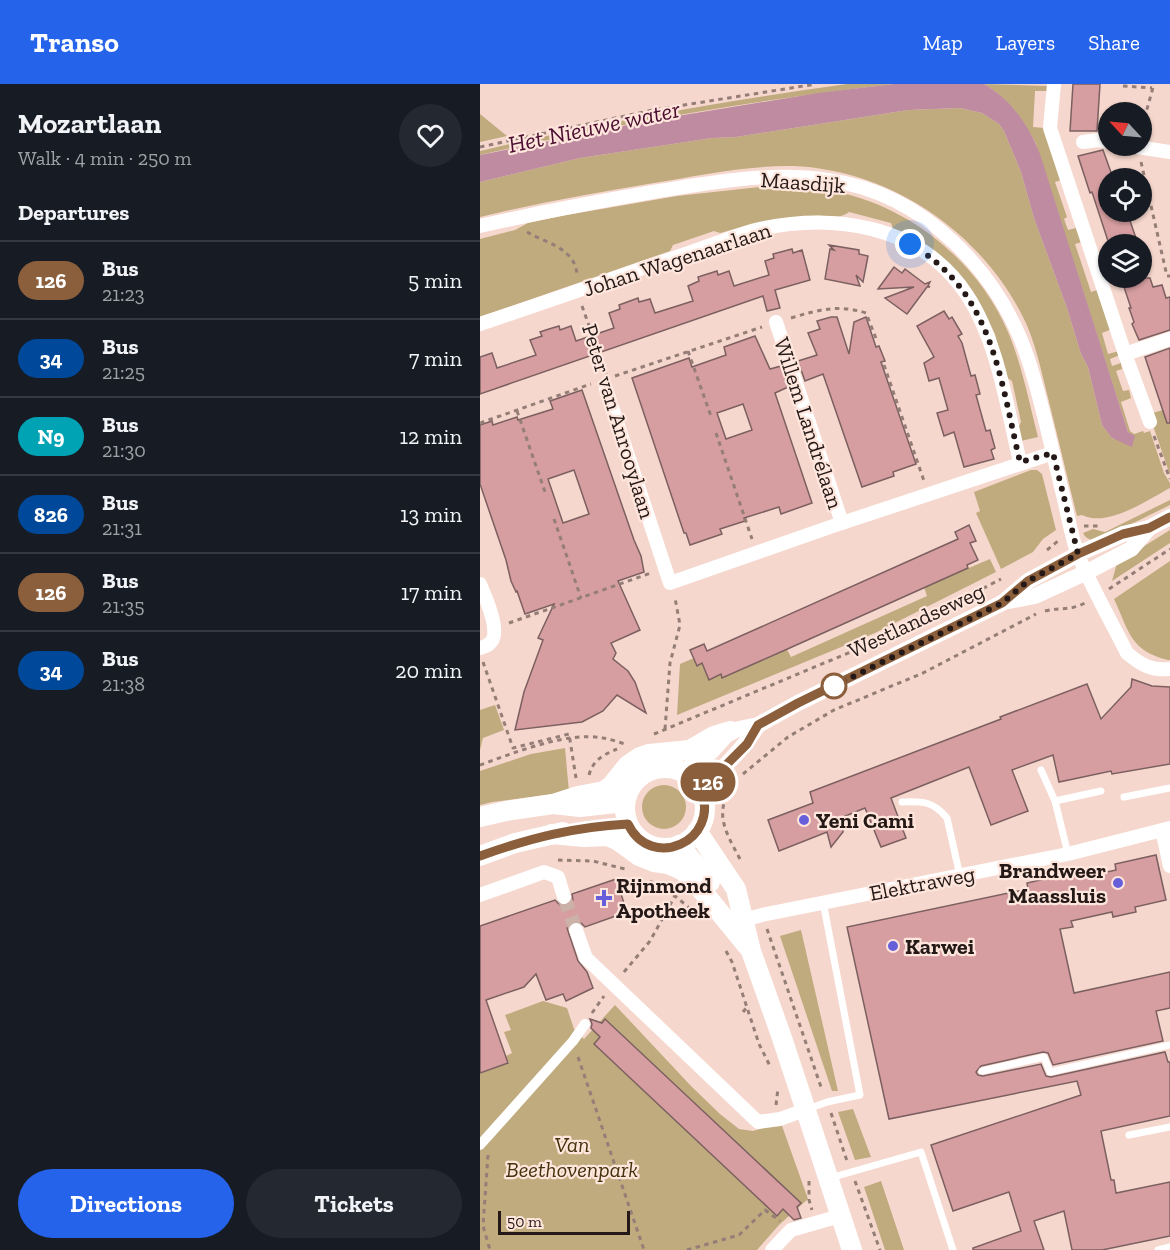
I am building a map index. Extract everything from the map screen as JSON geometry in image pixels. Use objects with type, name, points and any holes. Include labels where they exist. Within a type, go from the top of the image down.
[{"type":"main road","points":[[480,817],[553,804],[604,791],[628,765],[640,757],[690,750],[714,736],[730,731]]},
{"type":"main road","points":[[664,767],[683,772],[694,780],[701,790],[705,812],[697,831],[689,840],[679,845],[662,848],[646,844],[633,833],[628,824],[625,802],[632,784],[646,772],[664,767]]},
{"type":"main road","points":[[553,804],[580,807],[625,802]]},
{"type":"main road","points":[[480,856],[515,843],[583,827],[628,824]]},
{"type":"main road","points":[[697,831],[753,917],[751,951]]},
{"type":"main road","points":[[552,834],[584,837],[608,836],[639,856],[682,870],[699,887],[751,951],[805,1110],[819,1178],[840,1216],[852,1250]]},
{"type":"main road","points":[[679,845],[753,917]]},
{"type":"street","points":[[1054,84],[1050,129],[1150,422]]},
{"type":"street","points":[[1083,142],[1098,140]]},
{"type":"street","points":[[1152,149],[1170,152]]},
{"type":"street","name":"Maasdijk","points":[[480,226],[566,207],[746,178],[789,177],[853,185],[911,210],[939,229],[986,276],[1002,300],[1029,362],[1078,554],[1127,653],[1140,664],[1158,670],[1170,669]]},
{"type":"street","name":"Johan Wagenaarlaan","points":[[480,324],[754,230],[791,224],[843,222],[869,227],[898,238],[922,251],[945,270],[965,293],[988,335],[1020,462]]},
{"type":"street","name":"Willem Landrélaan","points":[[776,322],[842,523]]},
{"type":"street","points":[[1125,354],[1170,339]]},
{"type":"street","name":"Peter van Anrooylaan","points":[[606,384],[670,583]]},
{"type":"street","points":[[670,583],[1020,462],[1053,453]]},
{"type":"street","name":"Westlandseweg","points":[[730,731],[758,725],[1002,603],[1028,581],[1078,554],[1123,534],[1149,528],[1170,517]]},
{"type":"street","name":"Westlandseweg","points":[[1002,603],[1035,596],[1087,572],[1131,549],[1149,528]]},
{"type":"street","points":[[480,584],[495,628],[495,637],[489,644],[480,648]]},
{"type":"street","name":"Westlandseweg","points":[[701,790],[747,744],[758,725]]},
{"type":"street","points":[[683,772],[712,751],[730,731]]},
{"type":"street","points":[[1166,829],[1170,866]]},
{"type":"street","name":"Elektraweg","points":[[753,917],[1068,854],[1166,829]]},
{"type":"street","points":[[480,895],[544,872],[558,877],[564,897]]},
{"type":"street","points":[[576,930],[586,958],[758,1122],[780,1119],[805,1110]]},
{"type":"street","points":[[480,1145],[573,1041],[585,1024]]},
{"type":"street","points":[[772,1250],[791,1230],[840,1216]]},
{"type":"lane","points":[[1041,770],[1055,801],[1068,854]]},
{"type":"lane","points":[[1124,797],[1170,788]]},
{"type":"lane","points":[[1055,801],[1101,791]]},
{"type":"lane","points":[[902,802],[924,801],[940,810],[947,818],[960,876]]},
{"type":"lane","points":[[805,1110],[827,1102],[860,1095],[823,902]]},
{"type":"lane","points":[[982,1071],[1044,1057],[1050,1072],[1170,1045]]},
{"type":"lane","points":[[1129,1135],[1170,1127]]},
{"type":"lane","points":[[819,1178],[921,1152],[953,1250]]},
{"type":"lane","points":[[1158,1250],[1170,1247]]},
{"type":"path","points":[[480,147],[653,110],[816,84]]},
{"type":"path","points":[[1123,86],[1153,86],[1149,102]]},
{"type":"path","points":[[1137,156],[1167,276],[1170,276]]},
{"type":"path","name":"Peter van Anrooylaan","points":[[512,219],[530,234],[560,247],[576,269],[577,291],[607,375],[606,384]]},
{"type":"path","points":[[480,423],[606,384],[688,351],[823,309],[850,308],[866,313],[877,341]]},
{"type":"path","points":[[688,351],[712,419]]},
{"type":"path","points":[[884,364],[928,494]]},
{"type":"path","points":[[517,411],[545,492]]},
{"type":"path","points":[[716,433],[748,525],[755,554]]},
{"type":"path","points":[[1156,440],[1170,479]]},
{"type":"path","points":[[554,519],[581,598]]},
{"type":"path","points":[[1046,552],[1053,544],[1087,525],[1108,528]]},
{"type":"path","points":[[738,779],[775,746],[834,710],[923,674],[1040,612],[1073,609],[1170,549]]},
{"type":"path","points":[[495,628],[666,568]]},
{"type":"path","name":"Westlandseweg","points":[[670,583],[680,625],[670,663],[665,729],[901,631],[1003,579]]},
{"type":"path","points":[[480,654],[513,748],[569,734],[578,796]]},
{"type":"path","points":[[480,765],[534,746],[582,737],[602,738],[627,745]]},
{"type":"path","points":[[585,1024],[613,984],[650,941],[675,896],[698,916]]},
{"type":"path","points":[[753,917],[827,1102]]},
{"type":"path","points":[[724,948],[732,962],[771,1068]]},
{"type":"path","points":[[728,966],[732,962]]},
{"type":"path","points":[[742,1012],[747,1007]]},
{"type":"path","points":[[573,1041],[644,1250]]},
{"type":"path","points":[[759,1057],[764,1053]]},
{"type":"path","points":[[774,1078],[778,1089],[776,1104],[780,1119]]},
{"type":"path","points":[[483,1226],[490,1135]]},
{"type":"path","points":[[817,1223],[809,1200],[819,1178]]},
{"type":"path","points":[[687,1250],[739,1235],[765,1210],[791,1230]]},
{"type":"path","points":[[480,1220],[490,1250]]},
{"type":"green space","points":[[847,84],[894,84],[790,97],[686,114],[480,155],[480,151],[525,140],[617,122]]},
{"type":"green space","points":[[984,84],[1047,86],[1047,91],[1035,91],[1033,127],[1044,128],[1061,180],[1055,182],[1067,217],[1064,219],[1068,230],[1076,228],[1074,221],[1082,242],[1075,244],[1091,292],[1097,290],[1112,329],[1102,333],[1108,354],[1119,351],[1120,355],[1110,359],[1112,366],[1121,363],[1122,369],[1116,371],[1123,391],[1129,390],[1131,398],[1121,402],[1130,431],[1134,434],[1150,431],[1164,473],[1170,483],[1170,488],[1115,515],[1103,518],[1077,516],[1034,345],[1022,315],[1005,287],[962,237],[909,199],[880,185],[816,168],[776,166],[714,173],[588,194],[480,217],[480,182],[580,158],[712,138],[736,137],[908,110],[960,108],[982,113],[999,124],[1004,131],[1021,172],[1034,218],[1081,354],[1088,367],[1102,425],[1113,439],[1133,436],[1128,432],[1036,144],[1014,110]]},
{"type":"green space","points":[[480,114],[507,136],[480,142]]},
{"type":"green space","points":[[769,186],[820,189],[864,199],[891,210],[916,225],[961,261],[995,307],[1008,332],[1021,370],[1038,437],[1021,441],[1018,428],[1021,422],[1012,381],[1006,377],[995,334],[976,297],[893,229],[891,223],[849,212],[837,217],[813,216],[778,220],[720,233],[714,231],[673,245],[670,251],[480,317],[480,239],[515,230],[528,223],[561,216],[677,196]]},
{"type":"green space","points":[[1170,408],[1170,475],[1149,414]]},
{"type":"green space","points":[[1031,470],[1037,470],[1042,474],[1056,530],[1043,539],[1033,552],[1001,569],[976,513],[980,511],[974,492]]},
{"type":"green space","points":[[1170,500],[1170,505],[1099,540],[1092,540],[1083,533],[1093,529],[1105,532]]},
{"type":"green space","points":[[1170,530],[1170,543],[1112,581],[1117,563]]},
{"type":"green space","points":[[990,559],[996,572],[875,633],[677,715],[680,664],[694,658],[697,665],[702,663],[710,680],[721,674],[722,677],[785,646],[791,657],[927,596],[924,587]]},
{"type":"green space","points":[[1170,561],[1170,660],[1168,660],[1155,656],[1138,645],[1132,638],[1114,599]]},
{"type":"green space","points":[[495,705],[504,730],[483,738],[480,750],[480,710]]},
{"type":"green space","points":[[565,748],[569,792],[480,805],[480,771],[531,754]]},
{"type":"green space","points":[[664,785],[680,791],[686,807],[680,823],[664,829],[648,823],[642,807],[648,791]]},
{"type":"green space","points":[[801,930],[838,1091],[832,1091],[780,936]]},
{"type":"green space","name":"Van Beethovenpark","points":[[543,1001],[567,1008],[574,1029],[584,1039],[615,1005],[691,1086],[739,1129],[753,1131],[781,1123],[808,1199],[779,1225],[757,1250],[480,1250],[480,1073],[509,1063],[506,1056],[512,1053],[504,1032],[511,1030],[505,1015]]},
{"type":"green space","points":[[853,1109],[871,1157],[855,1160],[838,1112]]},
{"type":"green space","points":[[881,1181],[904,1250],[885,1250],[864,1187]]},
{"type":"shaded area","points":[[894,84],[984,84],[1003,97],[1025,124],[1040,154],[1128,432],[1135,436],[1132,447],[1112,438],[1102,425],[1088,367],[1081,354],[1034,218],[1021,172],[1004,131],[999,124],[982,113],[960,108],[908,110],[736,137],[712,138],[580,158],[480,182],[480,155],[647,121],[818,93]]},
{"type":"building","points":[[1073,84],[1100,84],[1097,131],[1070,131]]},
{"type":"building","points":[[1098,151],[1098,156],[1105,156],[1109,168],[1098,168],[1098,210],[1092,192],[1090,193],[1078,156]]},
{"type":"building","points":[[1102,222],[1130,222],[1135,234],[1106,234]]},
{"type":"building","points":[[829,245],[859,250],[859,254],[868,256],[863,282],[856,275],[860,286],[825,279],[830,249],[834,250]]},
{"type":"building","points":[[792,249],[793,253],[802,250],[810,280],[775,290],[780,308],[767,311],[763,296],[480,394],[480,357],[492,353],[497,368],[536,355],[530,340],[542,336],[540,332],[559,326],[560,330],[571,326],[576,341],[614,328],[609,313],[620,309],[619,305],[638,298],[639,302],[650,299],[655,313],[693,301],[688,286],[699,281],[698,277],[717,271],[718,275],[729,271],[734,286],[769,275],[765,261],[774,258],[773,254]]},
{"type":"building","points":[[894,267],[902,273],[905,269],[925,284],[930,282],[928,286],[930,287],[927,287],[907,314],[885,298],[914,287],[878,289]]},
{"type":"building","points":[[1152,284],[1153,287],[1162,285],[1166,298],[1170,297],[1170,330],[1139,340],[1132,324],[1134,322],[1129,308],[1131,308],[1124,288],[1152,288]]},
{"type":"building","points":[[944,311],[949,319],[952,317],[962,334],[958,336],[971,376],[975,375],[980,394],[976,395],[986,431],[990,430],[995,448],[991,450],[994,459],[964,467],[954,432],[944,436],[937,413],[948,410],[939,378],[929,381],[924,363],[934,357],[917,326]]},
{"type":"building","points":[[837,317],[849,354],[854,322],[866,317],[876,347],[879,346],[885,361],[881,362],[916,464],[893,472],[894,476],[862,487],[823,374],[805,381],[798,361],[817,355],[808,333],[820,329],[817,321]]},
{"type":"building","points":[[755,336],[770,369],[781,366],[788,387],[775,393],[812,503],[781,514],[779,507],[744,518],[745,521],[720,529],[722,534],[690,545],[632,378],[689,358],[692,367],[726,355],[724,347]],"holes":[[[743,404],[752,430],[726,439],[717,413]]]},
{"type":"building","points":[[1170,348],[1170,423],[1167,423],[1145,357]]},
{"type":"building","points":[[582,390],[641,556],[644,572],[618,581],[640,630],[611,643],[616,653],[613,659],[628,671],[635,682],[646,713],[617,695],[603,711],[582,722],[515,730],[524,692],[543,640],[538,638],[554,604],[525,614],[511,581],[480,484],[480,425],[492,421],[493,425],[517,417],[518,420],[553,409],[550,401]],"holes":[[[574,470],[589,514],[563,523],[548,479]]]},
{"type":"building","points":[[969,525],[976,541],[970,543],[978,560],[967,565],[968,568],[722,678],[721,674],[709,680],[702,663],[697,666],[690,650],[704,644],[707,651],[958,539],[955,532]]},
{"type":"building","points":[[1132,679],[1152,686],[1170,687],[1170,764],[1112,774],[1111,771],[1059,782],[1053,755],[1012,770],[1028,811],[991,825],[969,767],[891,798],[906,838],[881,847],[865,808],[843,817],[843,832],[831,847],[827,832],[779,851],[768,820],[813,803],[810,792],[1087,684],[1101,719],[1131,687]]},
{"type":"building","points":[[1156,855],[1166,900],[1135,907],[1136,912],[1113,917],[1112,912],[1071,921],[1073,927],[1060,929],[1074,993],[1170,972],[1170,1008],[1156,1011],[1163,1041],[1053,1065],[1048,1053],[1043,1052],[981,1066],[976,1072],[983,1076],[1041,1064],[1046,1076],[1051,1077],[1165,1052],[1170,1062],[1170,1116],[1101,1131],[1111,1180],[1114,1180],[1116,1193],[1170,1182],[1170,1236],[1102,1250],[1072,1250],[1064,1211],[1034,1221],[1044,1250],[973,1250],[973,1248],[1021,1231],[1009,1192],[953,1211],[931,1145],[1081,1095],[1077,1081],[889,1119],[847,927],[1028,889],[1027,883],[1062,875],[1078,872],[1080,878],[1116,870],[1115,864]]},
{"type":"building","points":[[616,879],[627,912],[585,927],[574,921],[567,928],[578,961],[587,972],[593,988],[566,1001],[563,994],[546,1000],[536,974],[524,987],[486,1000],[508,1063],[480,1073],[480,926],[555,900],[561,906],[567,905],[573,900],[572,894]]},
{"type":"building","points":[[590,1019],[602,1023],[605,1019],[801,1203],[797,1207],[801,1218],[794,1220],[783,1209],[777,1216],[594,1044],[600,1037],[591,1028]]},
{"type":"tunnel","points":[[564,897],[576,930]]},
{"type":"bus line","name":"126","points":[[480,856],[515,843],[593,825],[628,824],[633,833],[642,841],[657,847],[668,848],[684,843],[697,831],[704,817],[705,806],[701,790],[747,744],[758,725],[1002,603],[1028,581],[1078,554],[1123,534],[1149,528],[1170,517]]},
{"type":"place","name":"Yeni Cami","points":[[804,820]]},
{"type":"place","name":"Brandweer Maassluis","points":[[1118,883]]},
{"type":"place","name":"Rijnmond Apotheek","points":[[604,898]]},
{"type":"place","name":"Karwei","points":[[893,946]]},
{"type":"route","points":[[834,686],[1002,603],[1028,581],[1078,554],[1053,453],[1020,462],[988,335],[977,312],[965,293],[945,270],[910,244]]},
{"type":"water label","name":"Het Nieuwe water","points":[[594,127]]}]
